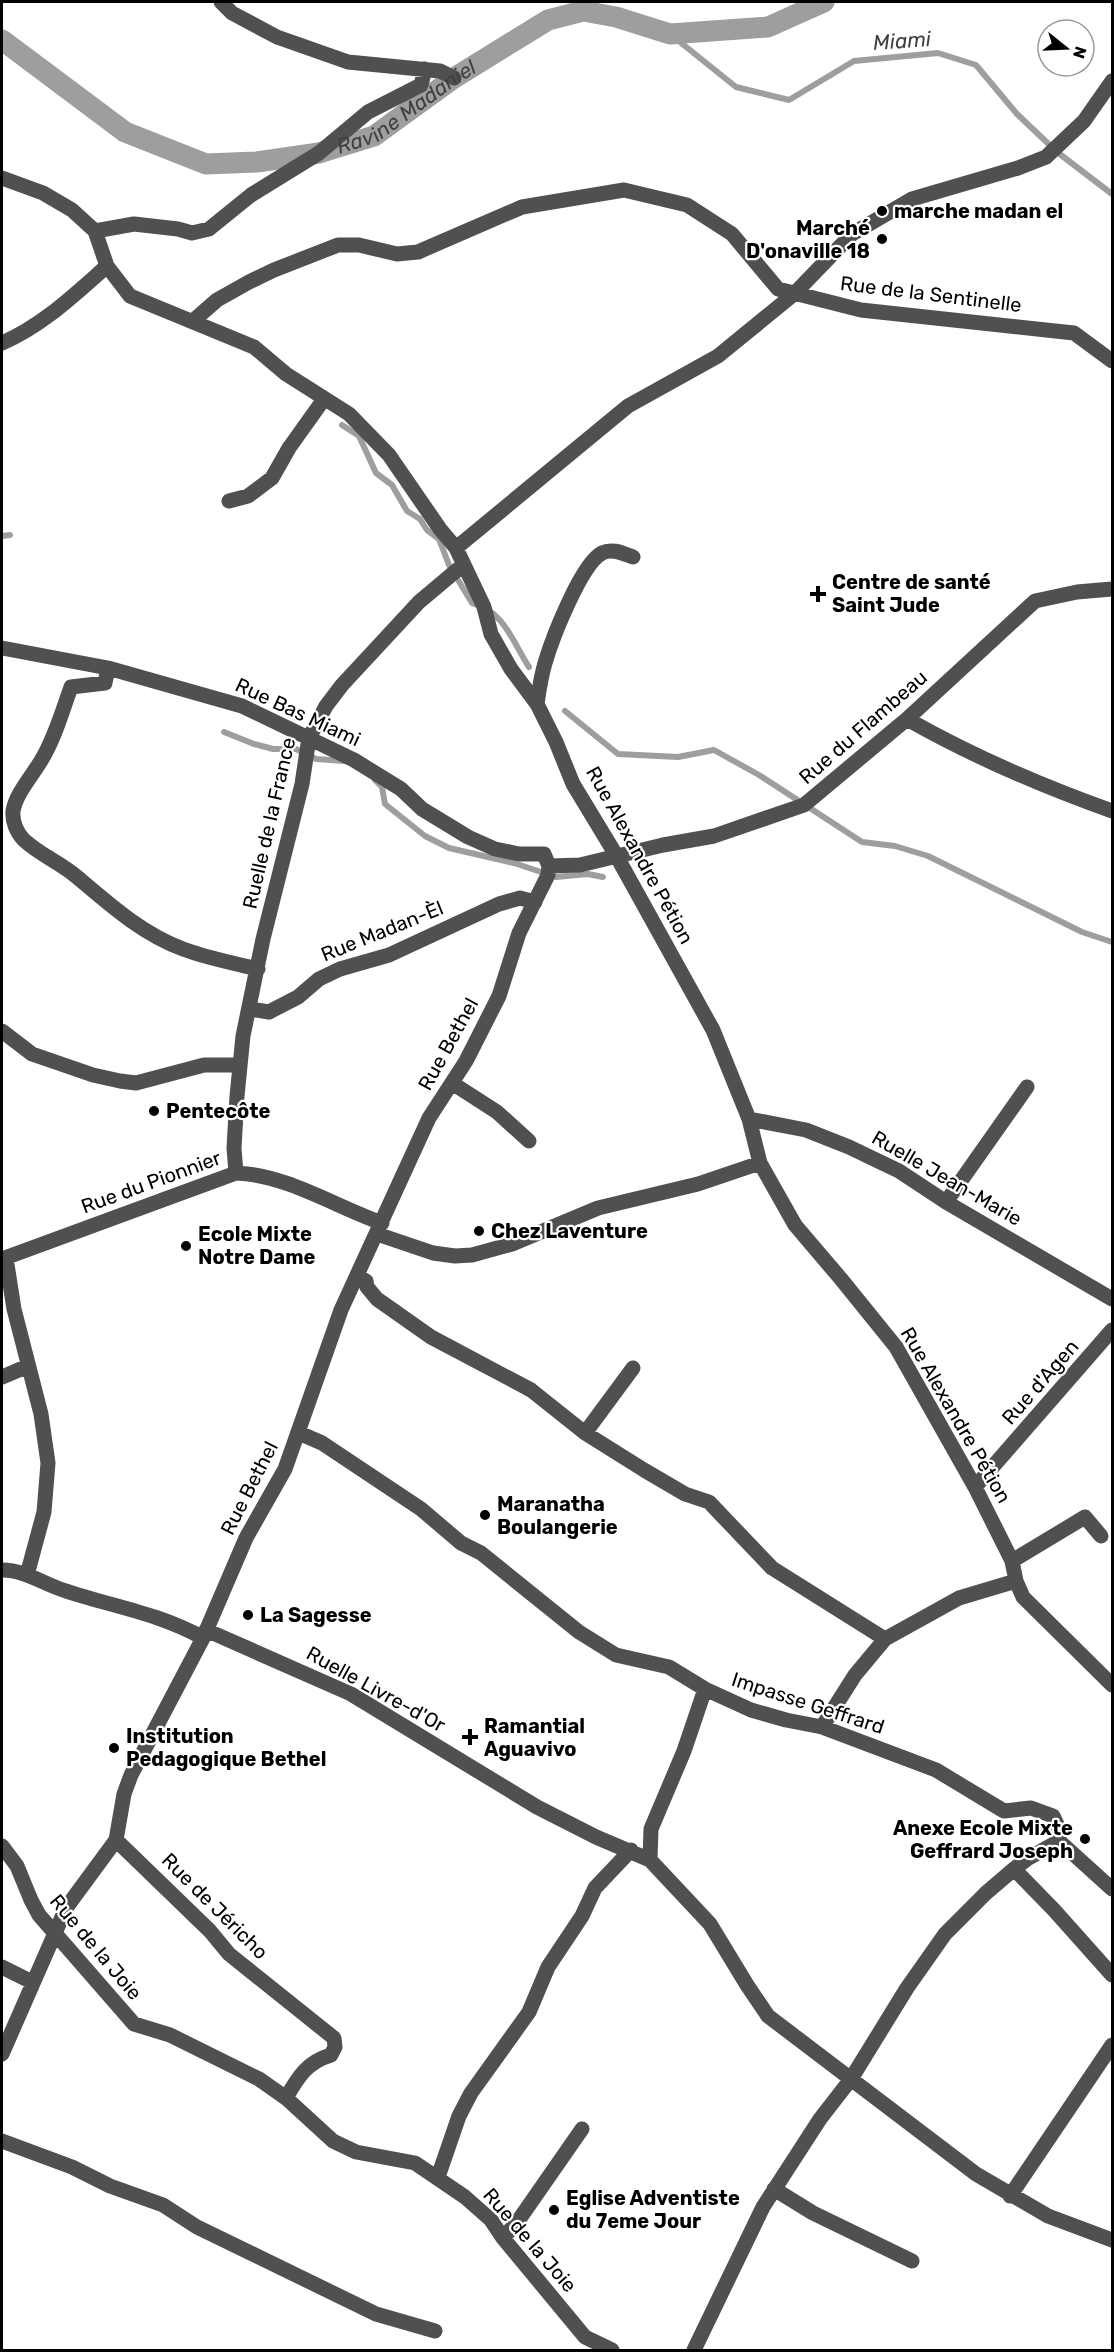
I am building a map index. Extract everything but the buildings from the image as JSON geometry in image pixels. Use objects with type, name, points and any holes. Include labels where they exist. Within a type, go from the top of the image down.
[{"type":"street","points":[[222,2],[232,13],[278,37],[348,62],[440,71],[454,78]]},
{"type":"street","points":[[94,231],[134,224],[178,229],[192,233],[209,229],[251,195],[319,153],[368,112],[421,85],[425,69]]},
{"type":"street","points":[[456,548],[628,406],[718,356],[794,294],[852,234],[912,199],[967,184],[1046,157],[1083,121],[1113,81]]},
{"type":"street","name":"Rue Alexandre Pétion","points":[[2,178],[43,193],[72,210],[94,231],[107,266],[130,296],[254,347],[286,374],[349,414],[389,454],[440,529],[456,548],[483,607],[491,634],[511,669],[537,704],[573,784],[616,855],[713,1030],[749,1119],[760,1163],[795,1225],[896,1347],[975,1487],[1012,1561],[1016,1581],[1023,1598],[1113,1685]]},
{"type":"street","name":"Rue de la Sentinelle","points":[[193,321],[217,300],[249,282],[338,245],[359,245],[397,254],[418,252],[522,207],[624,190],[687,205],[732,234],[778,289],[861,310],[1074,333],[1113,361]]},
{"type":"street","points":[[2,343],[21,335],[60,308],[107,266]]},
{"type":"street","points":[[229,501],[248,496],[272,478],[289,448],[324,399]]},
{"type":"street","points":[[537,704],[544,665],[579,581],[599,555],[610,550],[633,557]]},
{"type":"street","name":"Ruelle de la France","points":[[236,1173],[234,1148],[240,1065],[258,969],[302,784],[309,738],[326,705],[342,685],[419,602],[463,565]]},
{"type":"street","name":"Rue du Flambeau","points":[[549,866],[580,865],[616,855],[714,836],[804,805],[907,719],[1035,601],[1077,592],[1113,589]]},
{"type":"street","name":"Rue Bas Miami","points":[[2,648],[108,668],[242,706],[373,771],[401,789],[422,809],[468,837],[495,849],[519,854],[544,854],[549,866]]},
{"type":"street","points":[[108,668],[105,683],[71,687],[56,732],[43,759],[22,790],[13,811],[14,825],[23,839],[157,937],[182,949],[258,969]]},
{"type":"street","points":[[907,719],[932,734],[1059,792],[1113,811]]},
{"type":"street","name":"Rue Bethel","points":[[2,2054],[66,1908],[116,1840],[124,1794],[131,1775],[204,1634],[246,1538],[285,1469],[327,1347],[357,1276],[429,1118],[466,1061],[499,996],[519,933],[548,875],[549,866]]},
{"type":"street","name":"Rue Madan-Èl","points":[[250,1009],[269,1012],[298,997],[319,979],[340,969],[389,955],[499,904],[520,898],[535,902]]},
{"type":"street","points":[[2,1031],[32,1054],[93,1075],[120,1081],[136,1083],[204,1065],[240,1065]]},
{"type":"street","points":[[452,1083],[497,1112],[529,1141]]},
{"type":"street","points":[[946,1202],[1027,1087]]},
{"type":"street","name":"Ruelle Jean-Marie","points":[[749,1119],[806,1130],[899,1171],[946,1202],[1113,1299]]},
{"type":"street","name":"Rue du Pionnier","points":[[4,1258],[236,1173],[255,1174],[293,1185],[433,1253],[455,1256],[472,1255],[512,1244],[598,1208],[698,1184],[760,1163]]},
{"type":"street","points":[[4,1258],[14,1309],[41,1414],[48,1463],[44,1512],[27,1575]]},
{"type":"street","points":[[357,1276],[366,1281],[367,1287],[377,1299],[431,1337],[531,1390],[585,1433],[685,1494],[709,1502],[772,1568],[885,1639]]},
{"type":"street","name":"Rue d'Agen","points":[[975,1487],[1113,1330]]},
{"type":"street","points":[[2,1377],[28,1366]]},
{"type":"street","points":[[585,1433],[633,1368]]},
{"type":"street","name":"Impasse Geffrard","points":[[299,1433],[322,1443],[421,1509],[461,1543],[481,1553],[579,1632],[616,1655],[669,1667],[705,1689],[751,1710],[822,1727],[936,1770],[1004,1811],[1031,1808],[1053,1816],[1059,1829],[1059,1841],[1113,1889]]},
{"type":"street","points":[[1012,1561],[1085,1516],[1101,1536]]},
{"type":"street","name":"Ruelle Livre-d'Or","points":[[2,1570],[27,1575],[65,1591],[164,1619],[351,1694],[537,1807],[596,1837],[650,1860],[710,1924],[768,2016],[976,2174],[1010,2196],[1048,2216],[1113,2240]]},
{"type":"street","points":[[822,1727],[855,1675],[885,1639],[959,1598],[1016,1581]]},
{"type":"street","points":[[650,1860],[651,1829],[684,1751],[705,1689]]},
{"type":"street","name":"Rue de Jéricho","points":[[116,1840],[131,1852],[210,1931],[229,1954],[334,2038],[335,2047],[331,2055],[317,2059],[299,2076],[286,2098]]},
{"type":"street","points":[[694,2350],[763,2207],[820,2119],[886,2026],[907,1988],[945,1934],[1014,1869],[1059,1841]]},
{"type":"street","name":"Rue de la Joie","points":[[2,1846],[17,1866],[30,1900],[39,1915],[134,2024],[170,2035],[259,2079],[286,2098],[333,2141],[356,2152],[415,2163],[438,2177],[491,2220],[503,2238],[585,2337],[612,2350]]},
{"type":"street","points":[[438,2177],[459,2116],[471,2093],[529,2012],[548,1967],[582,1916],[595,1888],[631,1850]]},
{"type":"street","points":[[1014,1869],[1113,1975]]},
{"type":"street","points":[[2,1967],[32,1982]]},
{"type":"street","points":[[1010,2196],[1113,2045]]},
{"type":"street","points":[[503,2238],[518,2221],[582,2129]]},
{"type":"street","points":[[2,2141],[72,2167],[110,2186],[163,2205],[197,2227],[376,2314],[435,2331]]},
{"type":"street","points":[[774,2189],[813,2213],[912,2261]]},
{"type":"waterway","name":"Ravine Madaniel","points":[[2,40],[125,132],[206,164],[257,162],[319,153],[374,136],[454,78],[548,20],[583,11],[616,17],[670,34],[768,27],[824,2]]},
{"type":"waterway","name":"Miami","points":[[670,34],[736,87],[789,100],[854,61],[938,53],[976,65],[1017,114],[1057,152],[1112,194]]},
{"type":"waterway","points":[[342,425],[359,436],[376,473],[392,485],[407,511],[420,519],[427,530],[439,539],[449,565],[472,603],[483,607],[500,620],[529,667]]},
{"type":"waterway","points":[[2,536],[10,535]]},
{"type":"waterway","points":[[565,711],[618,754],[678,757],[714,750],[759,775],[862,842],[895,846],[928,856],[1082,932],[1112,942]]},
{"type":"waterway","points":[[224,732],[273,749],[296,749],[316,759],[344,761]]},
{"type":"waterway","points":[[375,780],[382,787],[385,804],[425,836],[449,848],[514,863],[556,877],[588,874],[603,877]]},
{"type":"place","name":"marche madan el","points":[[882,211]]},
{"type":"place","name":"Marché D'onaville 18","points":[[882,239]]},
{"type":"place","name":"Centre de santé Saint Jude","points":[[818,594]]},
{"type":"place","name":"Pentecôte","points":[[154,1111]]},
{"type":"place","name":"Chez Laventure","points":[[479,1231]]},
{"type":"place","name":"Ecole Mixte Notre Dame","points":[[186,1246]]},
{"type":"place","name":"Maranatha Boulangerie","points":[[485,1515]]},
{"type":"place","name":"La Sagesse","points":[[248,1615]]},
{"type":"place","name":"Ramantial Aguavivo","points":[[470,1737]]},
{"type":"place","name":"Institution Pedagogique Bethel","points":[[114,1748]]},
{"type":"place","name":"Anexe Ecole Mixte Geffrard Joseph","points":[[1085,1839]]},
{"type":"place","name":"Eglise Adventiste du 7eme Jour","points":[[554,2210]]}]
